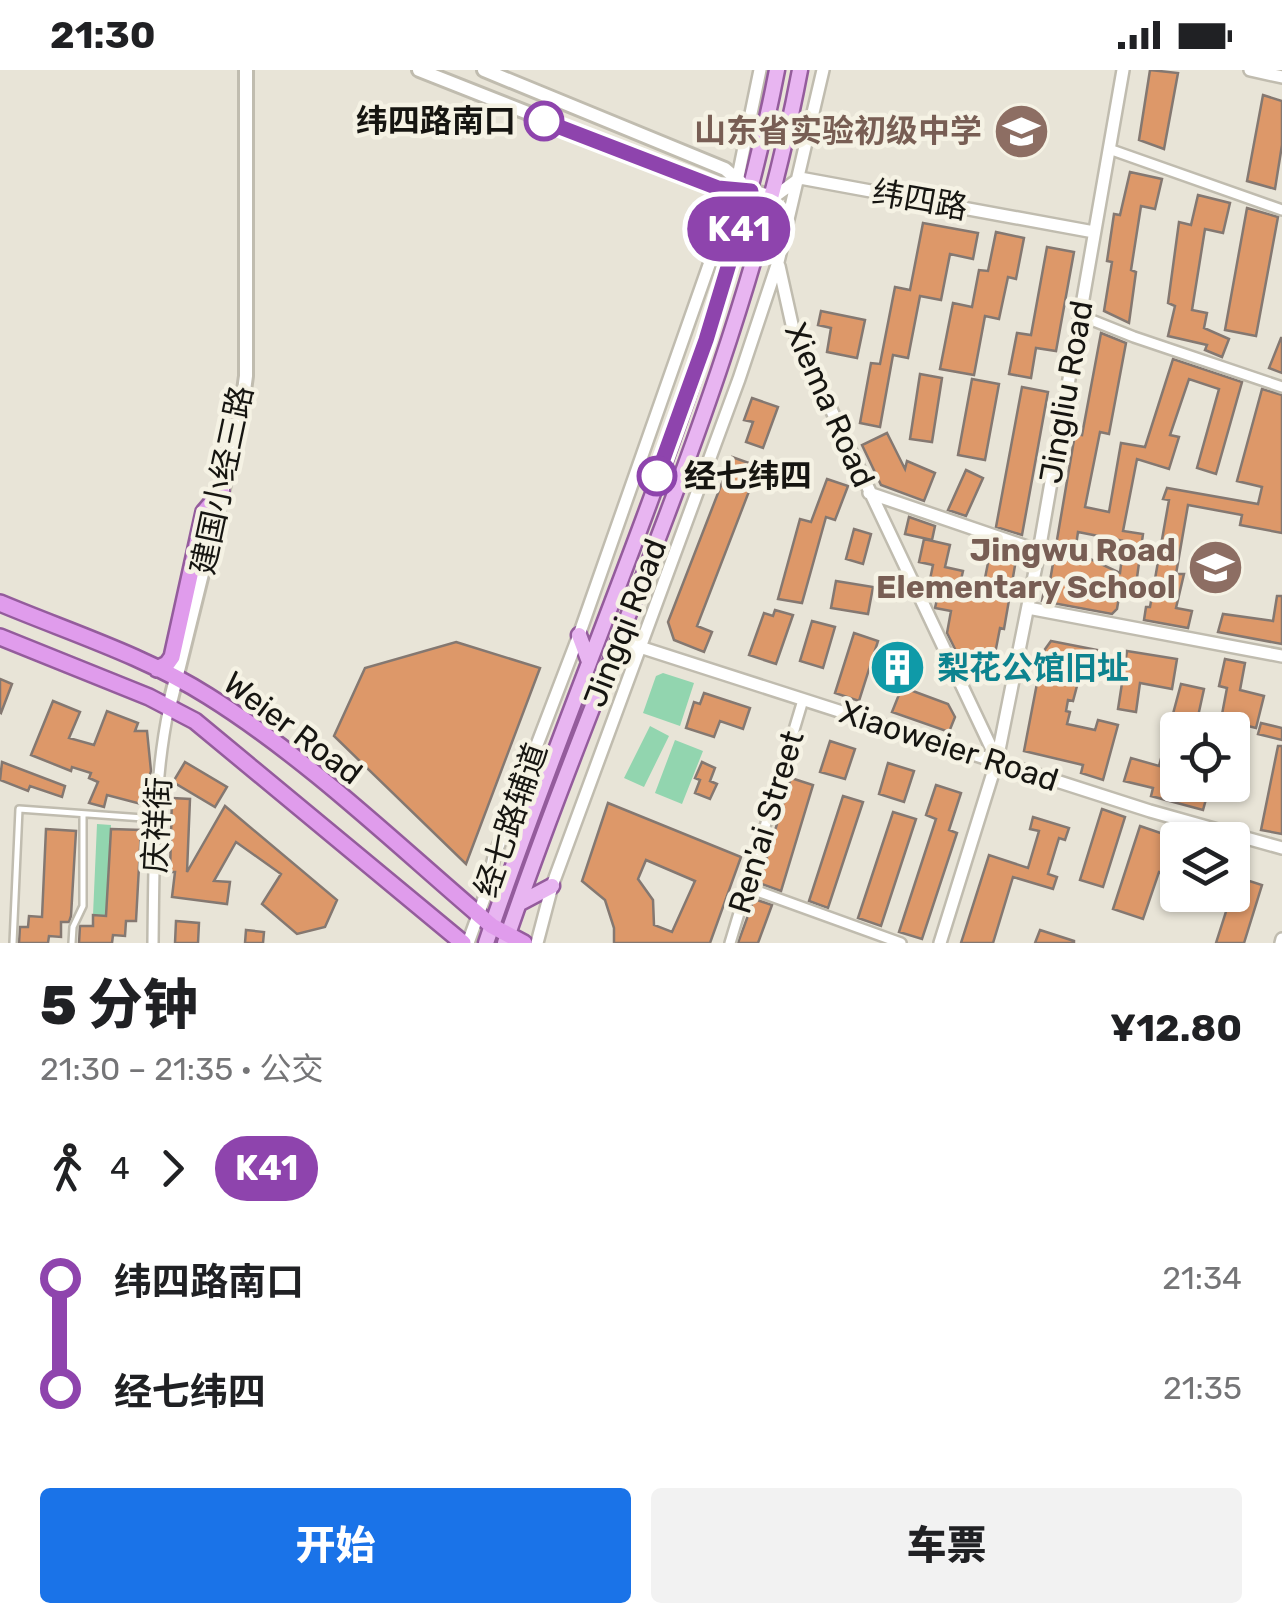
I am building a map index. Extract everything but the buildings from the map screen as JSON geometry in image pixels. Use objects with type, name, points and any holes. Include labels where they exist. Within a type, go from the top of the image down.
[{"type":"highway","points":[[158,669],[172,657],[205,534],[204,512],[221,492]]},
{"type":"highway","name":"Weier Road","points":[[0,603],[158,669],[209,696],[286,751],[506,939],[524,943]]},
{"type":"highway","name":"Weier Road","points":[[0,637],[169,707],[195,722],[466,943]]},
{"type":"main road","name":"建国小经三路","points":[[221,492],[240,420],[246,376],[246,70]]},
{"type":"main road","points":[[418,70],[701,182],[737,185],[774,197]]},
{"type":"main road","points":[[484,70],[725,169],[737,185]]},
{"type":"main road","name":"Jingqi Road","points":[[486,943],[706,340],[751,191],[777,70]]},
{"type":"main road","name":"Jingqi Road","points":[[506,939],[699,428],[774,197],[800,70]]},
{"type":"main road","name":"建国小经三路","points":[[169,707],[205,534]]},
{"type":"main road","points":[[578,634],[588,659]]},
{"type":"main road","points":[[520,903],[552,886]]},
{"type":"street","name":"经七路辅道","points":[[466,943],[737,185],[760,70]]},
{"type":"street","name":"经七路辅道","points":[[536,943],[552,886],[739,379],[778,262],[822,70]]},
{"type":"street","name":"Jingliu Road","points":[[940,943],[997,760],[1028,608],[1123,70]]},
{"type":"street","points":[[1250,70],[1282,77]]},
{"type":"street","points":[[1109,149],[1282,210]]},
{"type":"street","points":[[774,197],[800,178]]},
{"type":"street","name":"纬四路","points":[[800,178],[1094,232]]},
{"type":"street","name":"Xiema Road","points":[[778,262],[793,329],[997,760]]},
{"type":"street","points":[[1079,315],[1282,387]]},
{"type":"street","points":[[869,493],[1038,550]]},
{"type":"street","points":[[1028,608],[1282,656]]},
{"type":"street","name":"Xiaoweier Road","points":[[618,640],[1150,811],[1282,848]]},
{"type":"street","name":"Ren'ai Street","points":[[730,943],[803,700]]},
{"type":"street","name":"庆祥街","points":[[153,943],[156,819],[169,707]]},
{"type":"street","points":[[746,887],[901,943]]},
{"type":"lane","points":[[13,943],[18,810],[156,819]]},
{"type":"lane","points":[[72,943],[73,927],[83,906],[84,814]]},
{"type":"green space","points":[[663,673],[694,683],[680,726],[643,713],[656,676]]},
{"type":"green space","points":[[650,726],[669,736],[644,787],[624,778]]},
{"type":"green space","points":[[675,740],[703,751],[682,804],[655,793]]},
{"type":"green space","points":[[97,824],[111,825],[106,916],[93,915]]},
{"type":"bus line","name":"K41","points":[[544,121],[718,188],[751,191],[706,340],[657,476]]},
{"type":"place","name":"纬四路南口","points":[[544,121]]},
{"type":"place","name":"山东省实验初级中学","points":[[1021,131]]},
{"type":"place","name":"经七纬四","points":[[657,476]]},
{"type":"place","name":"Jingwu Road Elementary School","points":[[1215,568]]},
{"type":"place","name":"梨花公馆旧址","points":[[898,668]]}]
